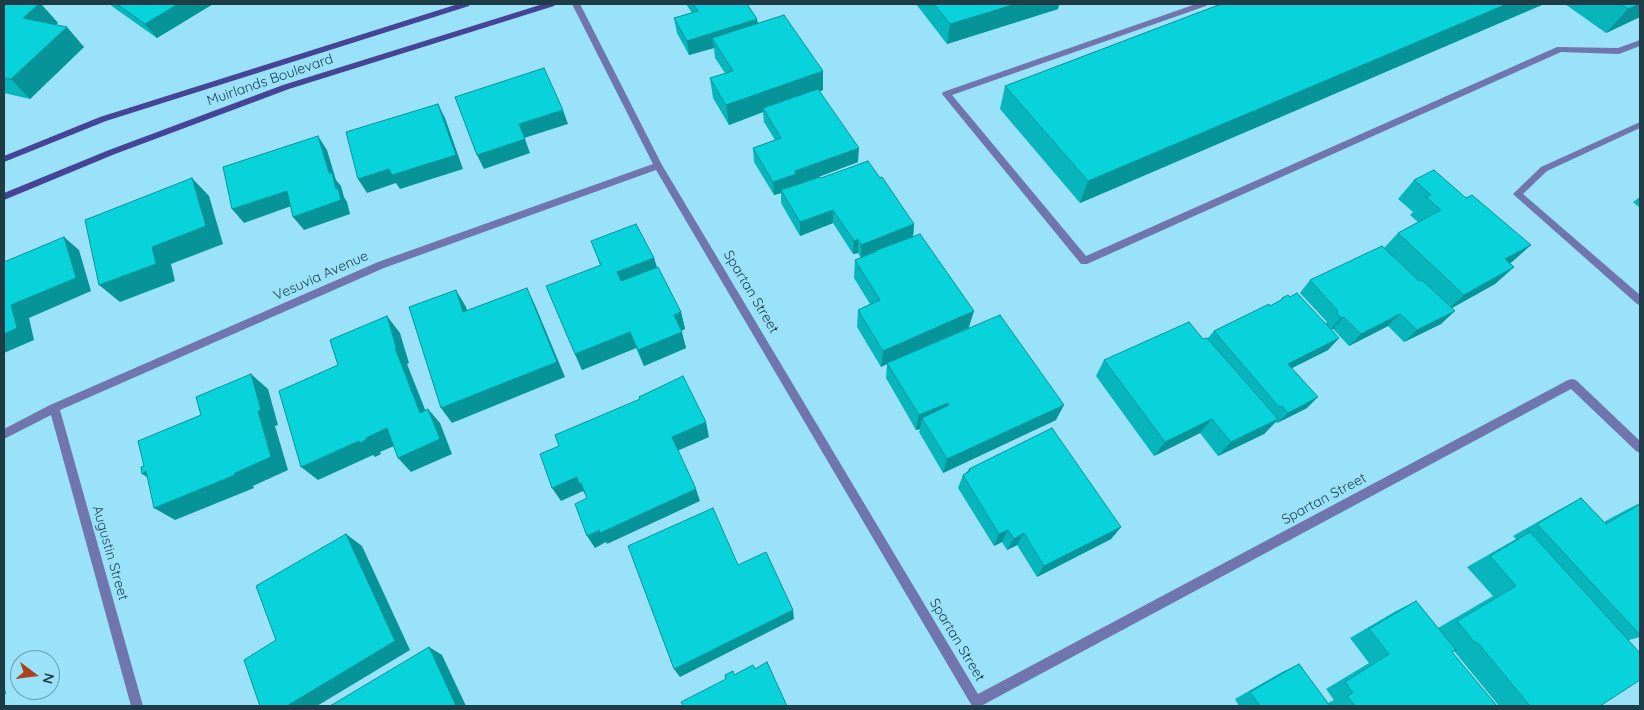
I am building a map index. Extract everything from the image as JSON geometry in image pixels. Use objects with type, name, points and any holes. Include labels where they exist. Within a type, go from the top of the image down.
[{"type":"main road","name":"Muirlands Boulevard","points":[[4,159],[102,119],[466,4]]},
{"type":"main road","name":"Muirlands Boulevard","points":[[4,197],[112,152],[286,87],[550,4]]},
{"type":"street","name":"Spartan Street","points":[[576,4],[658,166],[976,702],[1572,383],[1640,448]]},
{"type":"street","points":[[1204,4],[946,94],[1084,261],[1560,49],[1619,51],[1640,43]]},
{"type":"street","points":[[1640,125],[1544,170],[1517,194],[1640,300]]},
{"type":"street","name":"Vesuvia Avenue","points":[[4,434],[54,408],[382,265],[658,166]]},
{"type":"street","name":"Augustin Street","points":[[54,408],[137,706]]},
{"type":"building","points":[[4,4],[39,4],[23,18],[67,27],[11,79],[4,78]]},
{"type":"building","points":[[117,4],[178,4],[145,24]]},
{"type":"building","points":[[693,4],[747,4],[757,19],[687,41],[674,18],[698,11]]},
{"type":"building","points":[[934,4],[1016,4],[950,24]]},
{"type":"building","points":[[1221,4],[1507,4],[1088,181],[1005,86]]},
{"type":"building","points":[[1621,4],[1640,4],[1628,9]]},
{"type":"building","points":[[784,15],[823,71],[726,105],[710,78],[733,71],[712,38]]},
{"type":"building","points":[[544,68],[563,110],[519,124],[525,139],[477,155],[455,97]]},
{"type":"building","points":[[818,89],[859,148],[795,171],[796,174],[773,182],[753,148],[781,138],[763,108]]},
{"type":"building","points":[[438,104],[456,155],[392,175],[389,169],[358,179],[346,132]]},
{"type":"building","points":[[318,136],[329,173],[332,173],[341,200],[293,217],[287,191],[232,209],[223,167]]},
{"type":"building","points":[[868,161],[880,178],[882,177],[914,224],[861,245],[858,239],[854,241],[833,210],[800,222],[781,190],[821,178]]},
{"type":"building","points":[[1434,170],[1466,198],[1472,195],[1531,245],[1505,259],[1514,267],[1464,295],[1398,233],[1441,210],[1426,197],[1431,195],[1414,180]]},
{"type":"building","points":[[192,178],[206,226],[152,247],[156,264],[99,285],[85,220]]},
{"type":"building","points":[[636,224],[654,258],[617,272],[621,281],[658,267],[681,312],[674,315],[682,332],[638,350],[630,332],[575,354],[546,286],[601,265],[591,241]]},
{"type":"building","points":[[920,234],[974,311],[883,351],[858,310],[880,300],[855,260]]},
{"type":"building","points":[[64,237],[76,278],[11,305],[17,328],[4,334],[4,262]]},
{"type":"building","points":[[1382,246],[1419,281],[1422,280],[1455,311],[1417,330],[1400,314],[1361,334],[1344,317],[1341,318],[1336,312],[1338,311],[1310,280]]},
{"type":"building","points":[[527,288],[557,362],[441,408],[409,307],[456,290],[463,312]]},
{"type":"building","points":[[1297,293],[1339,338],[1288,364],[1318,397],[1288,413],[1282,406],[1279,407],[1214,331],[1269,304],[1270,306],[1288,295],[1290,297]]},
{"type":"building","points":[[1000,315],[1064,405],[947,459],[922,418],[949,405],[948,403],[919,415],[887,363]]},
{"type":"building","points":[[387,316],[395,348],[420,413],[428,409],[440,439],[398,458],[387,428],[360,443],[359,441],[301,467],[279,391],[338,365],[330,340]]},
{"type":"building","points":[[1189,322],[1203,339],[1207,338],[1278,419],[1231,442],[1212,419],[1165,442],[1104,360]]},
{"type":"building","points":[[251,374],[261,410],[258,411],[271,457],[235,473],[235,475],[154,508],[146,471],[142,474],[141,467],[144,466],[138,441],[201,415],[196,397]]},
{"type":"building","points":[[683,376],[706,422],[672,437],[696,489],[600,533],[599,530],[587,536],[575,504],[587,498],[581,483],[579,484],[577,477],[552,488],[540,454],[559,446],[555,435],[640,399],[639,397]]},
{"type":"building","points":[[1052,428],[1121,527],[1044,566],[1024,533],[1014,539],[1008,530],[999,534],[963,475],[970,471],[969,469]]},
{"type":"building","points":[[1581,498],[1606,524],[1640,504],[1640,635],[1537,524]]},
{"type":"building","points":[[713,508],[738,565],[766,552],[793,610],[674,669],[628,546]]},
{"type":"building","points":[[1530,532],[1640,653],[1640,680],[1600,706],[1530,706],[1457,621],[1516,586],[1490,556]]},
{"type":"building","points":[[346,534],[395,641],[287,706],[260,706],[244,660],[276,640],[256,586]]},
{"type":"building","points":[[1416,601],[1456,650],[1452,652],[1497,706],[1355,706],[1347,696],[1353,693],[1345,682],[1389,654],[1369,629]]},
{"type":"building","points":[[429,647],[456,706],[330,706]]},
{"type":"building","points":[[767,662],[787,706],[683,706],[681,702],[726,679],[725,675],[733,671],[734,675],[753,665],[755,669]]},
{"type":"building","points":[[1299,664],[1330,706],[1260,706],[1250,692]]}]
